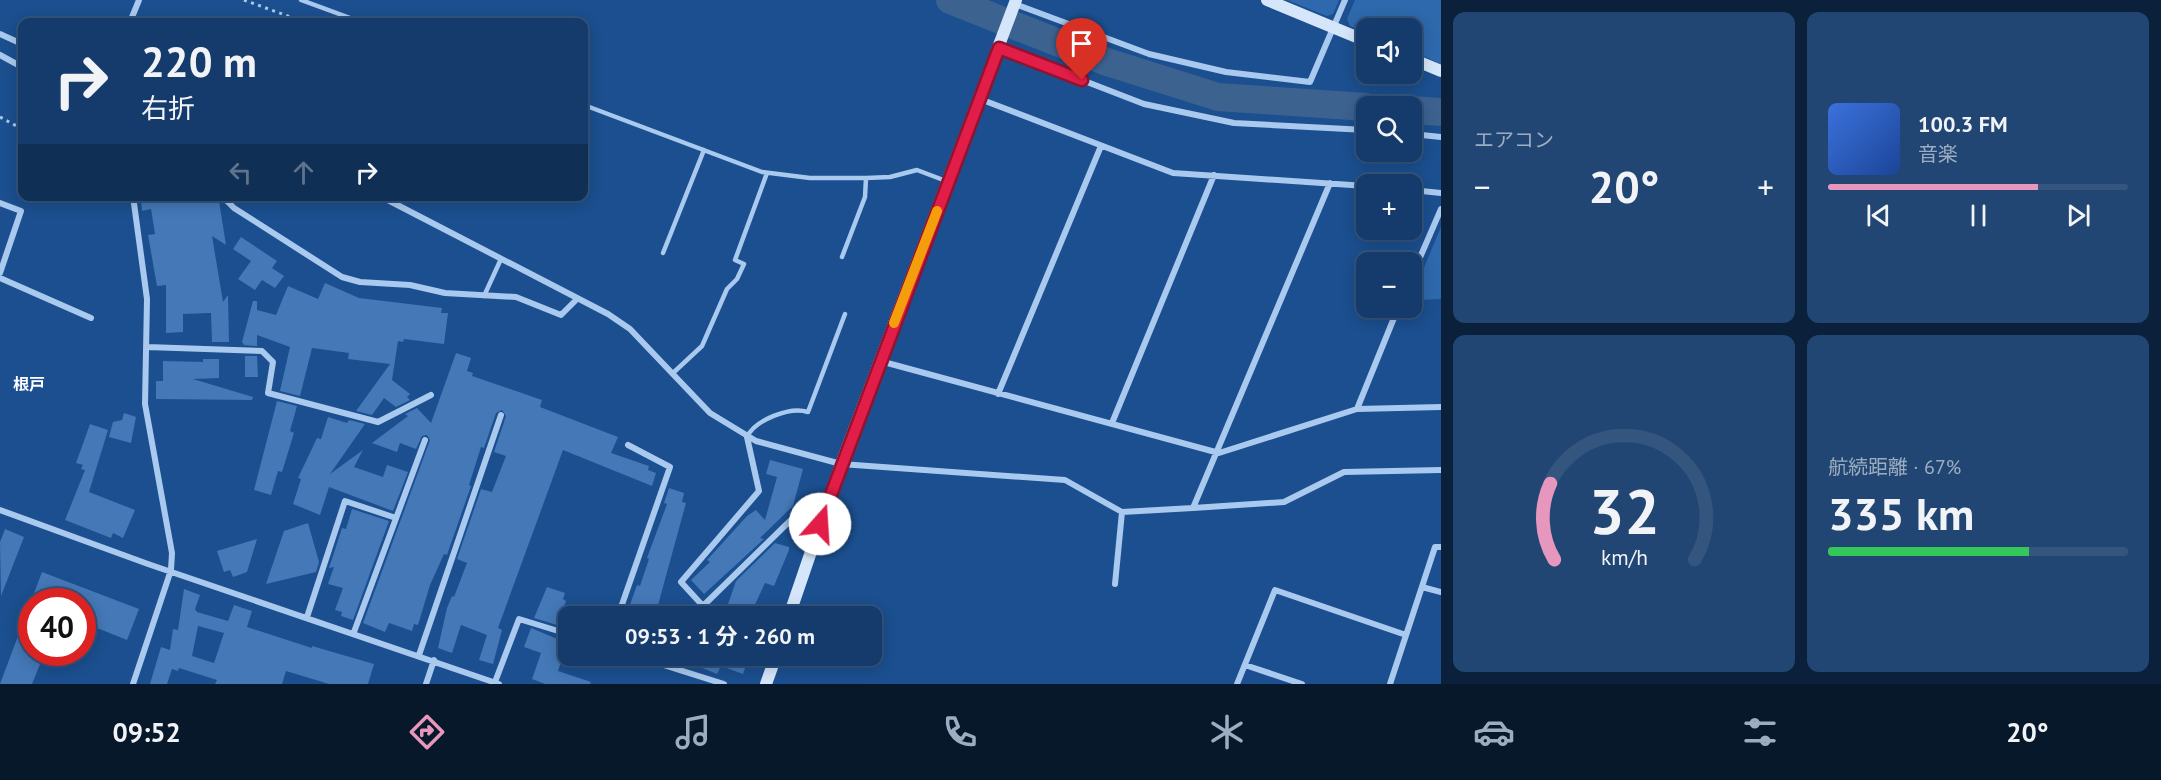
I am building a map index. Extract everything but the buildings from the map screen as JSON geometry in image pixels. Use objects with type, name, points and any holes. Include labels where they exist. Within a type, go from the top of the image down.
[{"type":"street","points":[[131,18],[139,0]]},
{"type":"street","points":[[1267,0],[1356,37]]},
{"type":"street","points":[[792,606],[840,464],[1014,5],[1149,54],[1226,72],[1310,82],[1345,0]]},
{"type":"street","points":[[0,34],[18,42]]},
{"type":"street","points":[[1001,43],[1144,104],[1234,123],[1356,129]]},
{"type":"street","points":[[0,55],[18,65]]},
{"type":"street","points":[[1422,63],[1441,71]]},
{"type":"street","points":[[980,99],[1173,172],[1356,185]]},
{"type":"street","points":[[1422,135],[1441,137]]},
{"type":"street","points":[[998,394],[1101,146]]},
{"type":"street","points":[[1112,423],[1214,175]]},
{"type":"street","points":[[1193,508],[1219,453],[1330,183]]},
{"type":"street","points":[[1422,191],[1441,193]]},
{"type":"street","points":[[133,684],[171,570],[169,532],[145,404],[147,347],[144,262],[134,201]]},
{"type":"street","points":[[227,201],[234,208],[342,277],[360,282],[410,285],[445,293],[516,297],[561,315],[577,299]]},
{"type":"street","points":[[390,201],[630,329],[711,413],[747,437],[840,464],[1065,480],[1122,512],[1284,502],[1344,472],[1441,470]]},
{"type":"street","points":[[0,203],[21,211],[0,273]]},
{"type":"street","points":[[1422,253],[1441,209]]},
{"type":"street","points":[[0,278],[91,318]]},
{"type":"street","points":[[1357,409],[1394,318]]},
{"type":"street","points":[[147,347],[262,351],[273,362],[268,393],[378,422],[431,395]]},
{"type":"street","points":[[879,361],[1219,453],[1357,409],[1441,407]]},
{"type":"street","points":[[419,655],[501,415]]},
{"type":"street","points":[[747,437],[759,491],[681,582],[704,606],[801,510],[826,506]]},
{"type":"street","points":[[354,632],[425,440]]},
{"type":"street","points":[[621,606],[670,467],[628,445]]},
{"type":"street","points":[[308,617],[345,501],[396,518]]},
{"type":"street","points":[[0,510],[148,564],[354,632],[497,683],[519,619],[558,631]]},
{"type":"street","points":[[1115,584],[1122,512]]},
{"type":"street","points":[[1390,684],[1435,547],[1441,547]]},
{"type":"street","points":[[1422,587],[1441,592]]},
{"type":"street","points":[[1237,684],[1275,590],[1406,635]]},
{"type":"street","points":[[426,684],[434,660]]},
{"type":"street","points":[[1245,664],[1302,684]]},
{"type":"street","points":[[667,666],[724,684]]},
{"type":"street","points":[[766,684],[772,666]]},
{"type":"lane","points":[[301,0],[315,2],[352,18]]},
{"type":"lane","points":[[588,106],[767,172],[810,178],[866,178],[890,177],[917,170],[948,182]]},
{"type":"lane","points":[[663,253],[704,150]]},
{"type":"lane","points":[[673,373],[702,346],[727,289],[737,279],[744,264],[735,260],[767,172]]},
{"type":"lane","points":[[842,257],[865,197],[866,178]]},
{"type":"lane","points":[[484,296],[501,259]]},
{"type":"lane","points":[[747,437],[751,430],[779,414],[802,410],[808,412],[845,314]]},
{"type":"path","points":[[244,0],[293,18]]},
{"type":"path","points":[[0,117],[18,127]]},
{"type":"shaded area","points":[[1287,0],[1339,0],[1333,14],[1327,16]]},
{"type":"shaded area","points":[[1355,0],[1441,0],[1441,64],[1422,55],[1422,18],[1356,18],[1356,29],[1350,26],[1347,19]]},
{"type":"shaded area","points":[[1441,227],[1441,299],[1422,300],[1422,272]]},
{"type":"waterway","points":[[950,0],[1107,62],[1218,97],[1356,106]]},
{"type":"waterway","points":[[1422,111],[1441,112]]},
{"type":"slow traffic","points":[[894,323],[937,211]]},
{"type":"district","name":"根戸","points":[[29,384]]},
{"type":"route","points":[[820,524],[840,464],[999,48],[1082,80]]}]
